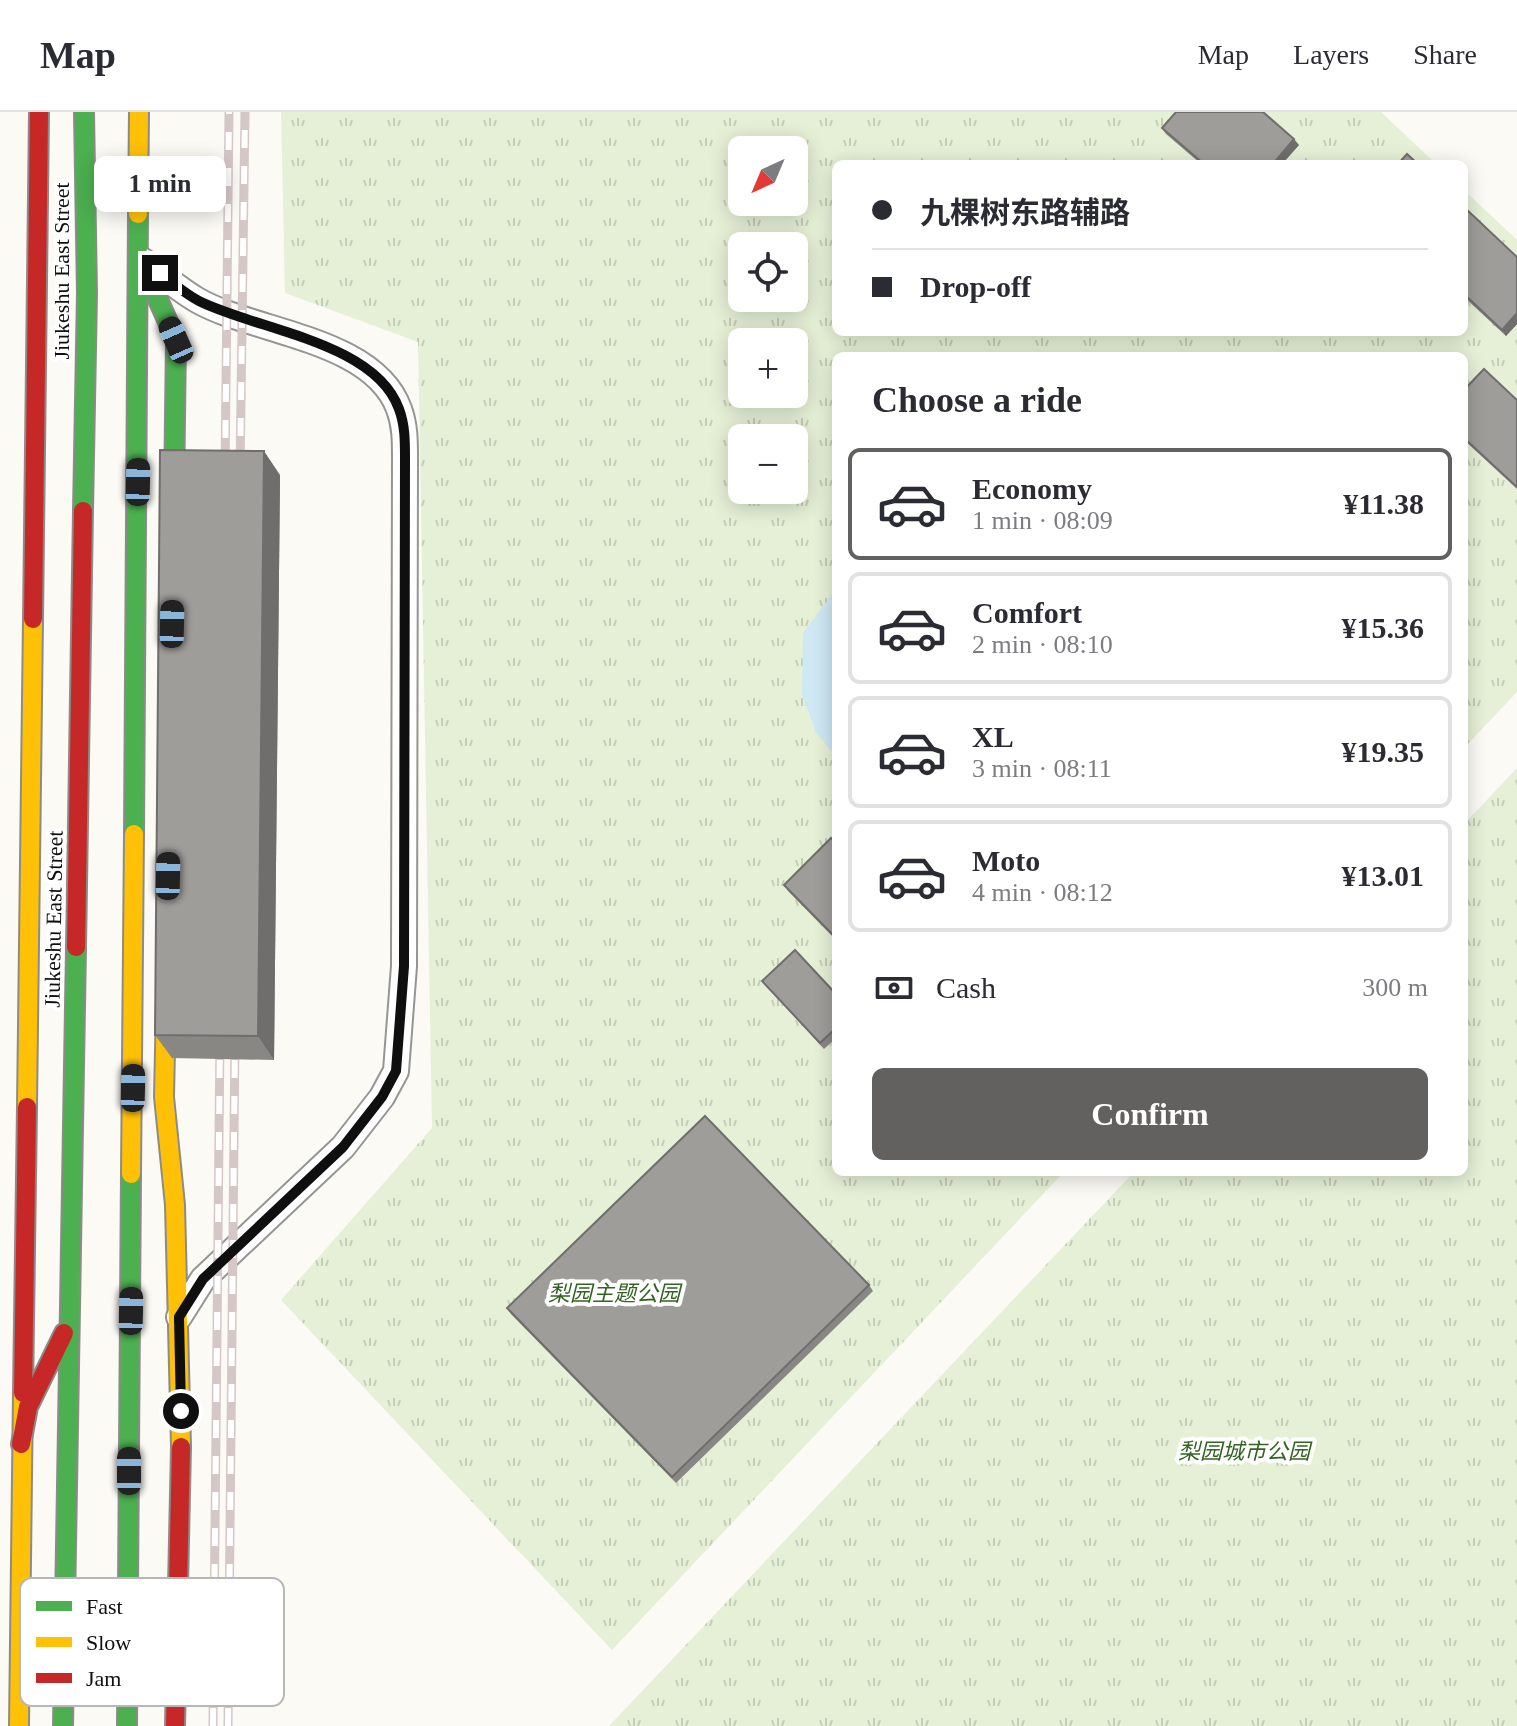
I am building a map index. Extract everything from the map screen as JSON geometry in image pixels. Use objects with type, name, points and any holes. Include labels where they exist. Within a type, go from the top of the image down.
[{"type":"main road","points":[[20,1578],[39,112]]},
{"type":"main road","name":"Jiukeshu East Street","points":[[65,1578],[87,293],[84,112]]},
{"type":"main road","points":[[128,1578],[139,112]]},
{"type":"main road","points":[[140,258],[176,340],[173,513]]},
{"type":"main road","points":[[166,987],[164,1097],[175,1205],[179,1317],[181,1442],[178,1578]]},
{"type":"main road","points":[[21,1444],[28,1407],[61,1343],[70,1311]]},
{"type":"main road","points":[[19,1726],[20,1585]]},
{"type":"main road","name":"Jiukeshu East Street","points":[[63,1706],[63,1726]]},
{"type":"main road","points":[[127,1706],[127,1726]]},
{"type":"main road","points":[[175,1706],[175,1726]]},
{"type":"street","points":[[140,258],[198,301],[347,356],[375,376],[399,407],[404,427],[404,966],[396,1071],[382,1097],[343,1147],[203,1279],[179,1317]]},
{"type":"green space","name":"梨园主题公园","points":[[281,112],[1381,112],[1432,160],[832,160],[832,336],[1468,336],[1468,194],[1517,240],[1517,692],[1468,744],[1468,352],[832,352],[832,1176],[1060,1176],[612,1650],[281,1300],[432,1128],[418,342],[285,293]]},
{"type":"green space","name":"梨园城市公园","points":[[1517,768],[1517,1726],[609,1726],[1130,1176],[1468,1176],[1468,820]]},
{"type":"water","points":[[832,594],[832,752],[816,732],[802,695],[803,633]]},
{"type":"building","points":[[1176,112],[1263,112],[1294,139],[1276,160],[1199,160],[1162,128]]},
{"type":"building","points":[[1468,211],[1517,257],[1517,313],[1502,330],[1468,298]]},
{"type":"building","points":[[1484,369],[1517,400],[1517,487],[1468,442],[1468,386]]},
{"type":"building","points":[[160,450],[264,451],[258,1036],[155,1035]]},
{"type":"building","points":[[832,839],[832,934],[784,885]]},
{"type":"building","points":[[795,950],[832,990],[832,1032],[820,1043],[762,981]]},
{"type":"building","points":[[705,1116],[869,1285],[672,1477],[507,1308]]},
{"type":"railway","points":[[225,474],[229,112]]},
{"type":"railway","points":[[240,472],[245,112]]},
{"type":"railway","points":[[230,1578],[235,1036]]},
{"type":"railway","points":[[215,1578],[220,1038]]},
{"type":"railway","points":[[213,1706],[213,1726]]},
{"type":"railway","points":[[228,1706],[228,1726]]},
{"type":"traffic: fast","points":[[83,511],[87,293],[84,112]]},
{"type":"traffic: fast","points":[[134,834],[138,214]]},
{"type":"traffic: fast","points":[[140,259],[176,340],[174,494]]},
{"type":"traffic: fast","points":[[65,1578],[76,947]]},
{"type":"traffic: fast","points":[[128,1578],[131,1174]]},
{"type":"traffic: fast","points":[[63,1706],[63,1726]]},
{"type":"traffic: fast","points":[[127,1706],[127,1726]]},
{"type":"traffic: slow","points":[[138,214],[139,112]]},
{"type":"traffic: slow","points":[[27,1107],[33,619]]},
{"type":"traffic: slow","points":[[131,1174],[134,834]]},
{"type":"traffic: slow","points":[[166,1003],[164,1097],[175,1205],[181,1447]]},
{"type":"traffic: slow","points":[[21,1578],[23,1393]]},
{"type":"traffic: slow","points":[[19,1726],[20,1643]]},
{"type":"traffic: jam","points":[[33,619],[39,112]]},
{"type":"traffic: jam","points":[[76,947],[83,511]]},
{"type":"traffic: jam","points":[[23,1393],[27,1107]]},
{"type":"traffic: jam","points":[[21,1444],[28,1407],[64,1333]]},
{"type":"traffic: jam","points":[[178,1578],[181,1447]]},
{"type":"traffic: jam","points":[[175,1706],[175,1726]]},
{"type":"route","points":[[160,273],[198,301],[347,356],[375,376],[399,407],[404,427],[405,458],[404,966],[396,1071],[382,1097],[343,1147],[203,1279],[179,1317],[181,1411]]}]
